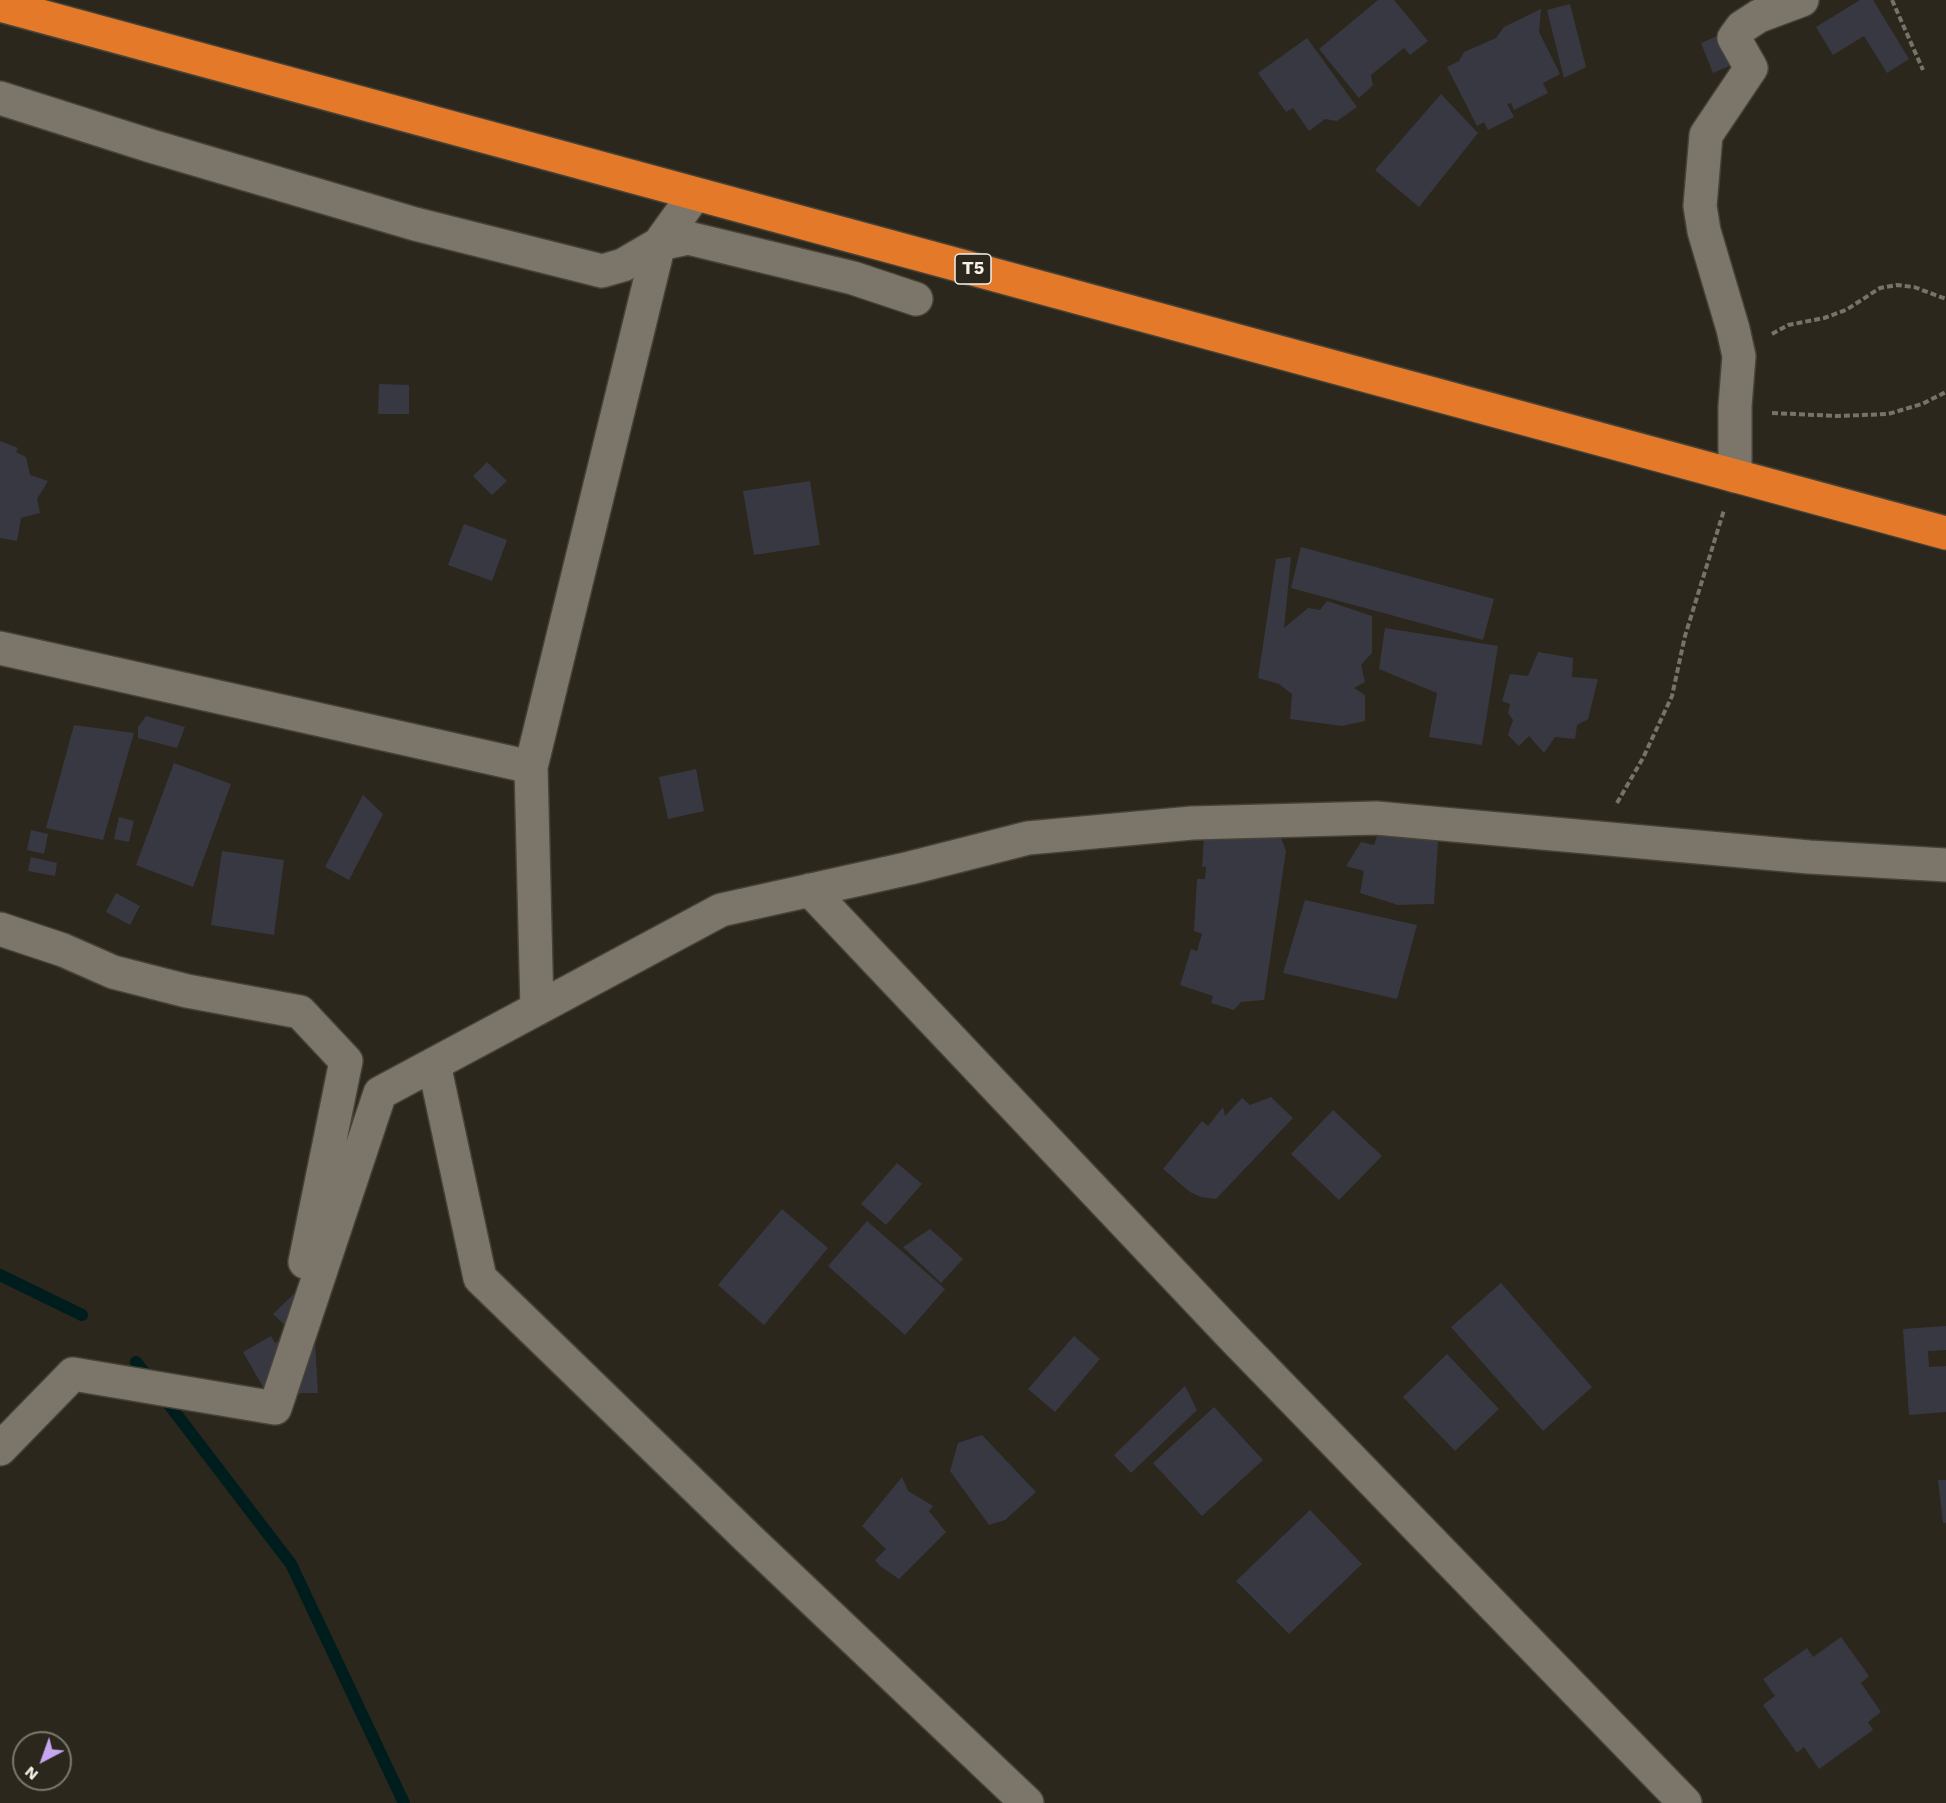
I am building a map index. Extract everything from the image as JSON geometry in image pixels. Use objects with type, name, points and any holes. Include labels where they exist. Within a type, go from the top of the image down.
[{"type":"highway","name":"T5","points":[[0,5],[1946,533]]},
{"type":"street","points":[[1735,476],[1736,406],[1740,356],[1704,231],[1700,206],[1706,135],[1751,68],[1734,38],[1742,27],[1759,16],[1802,0]]},
{"type":"street","points":[[0,98],[151,146],[415,224],[602,271],[623,265],[659,244],[688,238],[853,278],[916,299]]},
{"type":"street","points":[[537,1009],[531,767],[659,244],[695,194]]},
{"type":"street","points":[[0,648],[531,767]]},
{"type":"street","points":[[275,1408],[380,1093],[721,910],[910,868],[1028,838],[1192,823],[1376,818],[1809,857],[1946,865]]},
{"type":"street","points":[[810,890],[1230,1334],[1685,1803]]},
{"type":"street","points":[[0,929],[63,950],[113,972],[187,991],[300,1012],[346,1061],[275,1408]]},
{"type":"street","points":[[434,1064],[480,1278],[749,1539],[1027,1803]]},
{"type":"street","points":[[0,1449],[73,1374],[275,1408]]},
{"type":"path","points":[[1892,0],[1923,70]]},
{"type":"path","points":[[1740,356],[1764,338],[1788,326],[1824,318],[1846,310],[1880,288],[1897,285],[1946,299]]},
{"type":"path","points":[[1736,406],[1774,414],[1836,416],[1888,414],[1922,404],[1946,392]]},
{"type":"path","points":[[1597,837],[1643,758],[1672,696],[1685,636],[1735,476]]},
{"type":"building","points":[[1378,0],[1394,0],[1428,41],[1410,55],[1404,48],[1371,75],[1373,85],[1359,98],[1319,49]]},
{"type":"building","points":[[1860,0],[1873,0],[1909,59],[1887,73],[1864,36],[1833,55],[1816,27]]},
{"type":"building","points":[[1570,4],[1586,67],[1564,78],[1547,10]]},
{"type":"building","points":[[1541,9],[1539,32],[1560,74],[1543,83],[1548,93],[1514,110],[1511,103],[1507,104],[1514,117],[1488,130],[1484,122],[1477,126],[1447,67],[1459,61],[1464,52],[1496,38],[1504,27]]},
{"type":"building","points":[[1722,34],[1734,64],[1713,73],[1701,43]]},
{"type":"building","points":[[1307,38],[1357,107],[1337,121],[1325,119],[1309,131],[1293,108],[1286,112],[1258,73]]},
{"type":"building","points":[[1441,94],[1478,133],[1419,207],[1375,170]]},
{"type":"building","points":[[379,384],[409,385],[409,414],[378,414]]},
{"type":"building","points":[[0,441],[18,448],[16,452],[26,457],[30,475],[48,481],[37,499],[40,513],[21,518],[17,541],[0,538]]},
{"type":"building","points":[[487,462],[507,481],[492,495],[473,476]]},
{"type":"building","points":[[810,481],[820,545],[754,555],[743,491]]},
{"type":"building","points":[[464,524],[507,540],[492,581],[448,565]]},
{"type":"building","points":[[1301,547],[1494,599],[1483,640],[1291,588]]},
{"type":"building","points":[[1291,557],[1284,628],[1308,608],[1320,610],[1327,601],[1372,616],[1372,653],[1361,665],[1365,682],[1354,688],[1365,695],[1365,721],[1342,726],[1290,719],[1292,694],[1279,684],[1258,678],[1276,559]]},
{"type":"building","points":[[1385,628],[1498,646],[1482,745],[1429,737],[1437,693],[1379,669]]},
{"type":"building","points":[[1538,652],[1573,658],[1572,677],[1598,679],[1588,719],[1577,725],[1575,739],[1555,737],[1544,753],[1529,736],[1519,746],[1508,735],[1513,720],[1508,713],[1510,704],[1502,701],[1510,674],[1528,676]]},
{"type":"building","points":[[146,716],[185,727],[177,748],[138,738],[138,727]]},
{"type":"building","points":[[74,725],[134,733],[103,840],[46,828]]},
{"type":"building","points":[[174,763],[231,784],[193,887],[136,865]]},
{"type":"building","points":[[696,769],[704,811],[668,819],[659,777]]},
{"type":"building","points":[[363,795],[383,814],[349,880],[325,867]]},
{"type":"building","points":[[119,817],[134,821],[129,842],[114,839]]},
{"type":"building","points":[[1383,819],[1438,842],[1434,904],[1398,905],[1360,893],[1364,871],[1346,866],[1361,842],[1374,845]]},
{"type":"building","points":[[1205,823],[1280,835],[1286,851],[1264,1000],[1241,1002],[1234,1010],[1211,1003],[1213,996],[1180,985],[1191,949],[1197,951],[1202,934],[1194,931],[1197,879],[1205,879],[1206,866],[1202,867]]},
{"type":"building","points":[[31,830],[48,834],[44,854],[27,850]]},
{"type":"building","points":[[222,851],[284,860],[274,935],[211,925]]},
{"type":"building","points":[[31,857],[57,863],[55,876],[28,871]]},
{"type":"building","points":[[116,893],[140,906],[130,925],[106,912]]},
{"type":"building","points":[[1305,900],[1417,925],[1397,999],[1283,973]]},
{"type":"building","points":[[1271,1097],[1293,1118],[1216,1199],[1201,1197],[1190,1192],[1163,1169],[1202,1121],[1208,1126],[1223,1107],[1225,1116],[1242,1098],[1250,1105]]},
{"type":"building","points":[[1333,1110],[1382,1156],[1339,1200],[1291,1154]]},
{"type":"building","points":[[897,1163],[922,1184],[886,1225],[861,1204]]},
{"type":"building","points":[[782,1209],[828,1248],[764,1325],[718,1285]]},
{"type":"building","points":[[867,1221],[945,1289],[905,1335],[828,1266]]},
{"type":"building","points":[[930,1229],[963,1259],[941,1283],[903,1247]]},
{"type":"building","points":[[1501,1283],[1592,1387],[1543,1431],[1451,1327]]},
{"type":"building","points":[[298,1290],[286,1326],[273,1314]]},
{"type":"building","points":[[1946,1326],[1946,1350],[1928,1351],[1929,1367],[1946,1366],[1946,1412],[1909,1415],[1903,1329]]},
{"type":"building","points":[[296,1330],[303,1341],[315,1341],[318,1393],[301,1393],[275,1408],[243,1352],[271,1336],[275,1343]]},
{"type":"building","points":[[1074,1336],[1100,1359],[1055,1412],[1028,1389]]},
{"type":"building","points":[[1447,1354],[1499,1409],[1455,1451],[1403,1397]]},
{"type":"building","points":[[1185,1386],[1197,1410],[1131,1473],[1114,1455]]},
{"type":"building","points":[[1214,1407],[1263,1460],[1202,1516],[1153,1463]]},
{"type":"building","points":[[982,1435],[1036,1492],[1005,1520],[989,1525],[950,1471],[958,1443]]},
{"type":"building","points":[[902,1477],[908,1491],[933,1506],[929,1511],[946,1532],[899,1579],[875,1560],[886,1549],[862,1526]]},
{"type":"building","points":[[1938,1480],[1946,1480],[1946,1523],[1943,1523]]},
{"type":"building","points":[[1310,1510],[1362,1564],[1289,1634],[1236,1581]]},
{"type":"building","points":[[1841,1637],[1869,1676],[1861,1683],[1881,1712],[1868,1722],[1873,1730],[1819,1769],[1804,1747],[1797,1753],[1763,1705],[1775,1696],[1763,1679],[1807,1648],[1813,1657]]},
{"type":"waterway","points":[[0,1275],[82,1315]]},
{"type":"waterway","points":[[136,1362],[150,1380]]},
{"type":"waterway","points":[[161,1394],[291,1564],[404,1803]]}]
